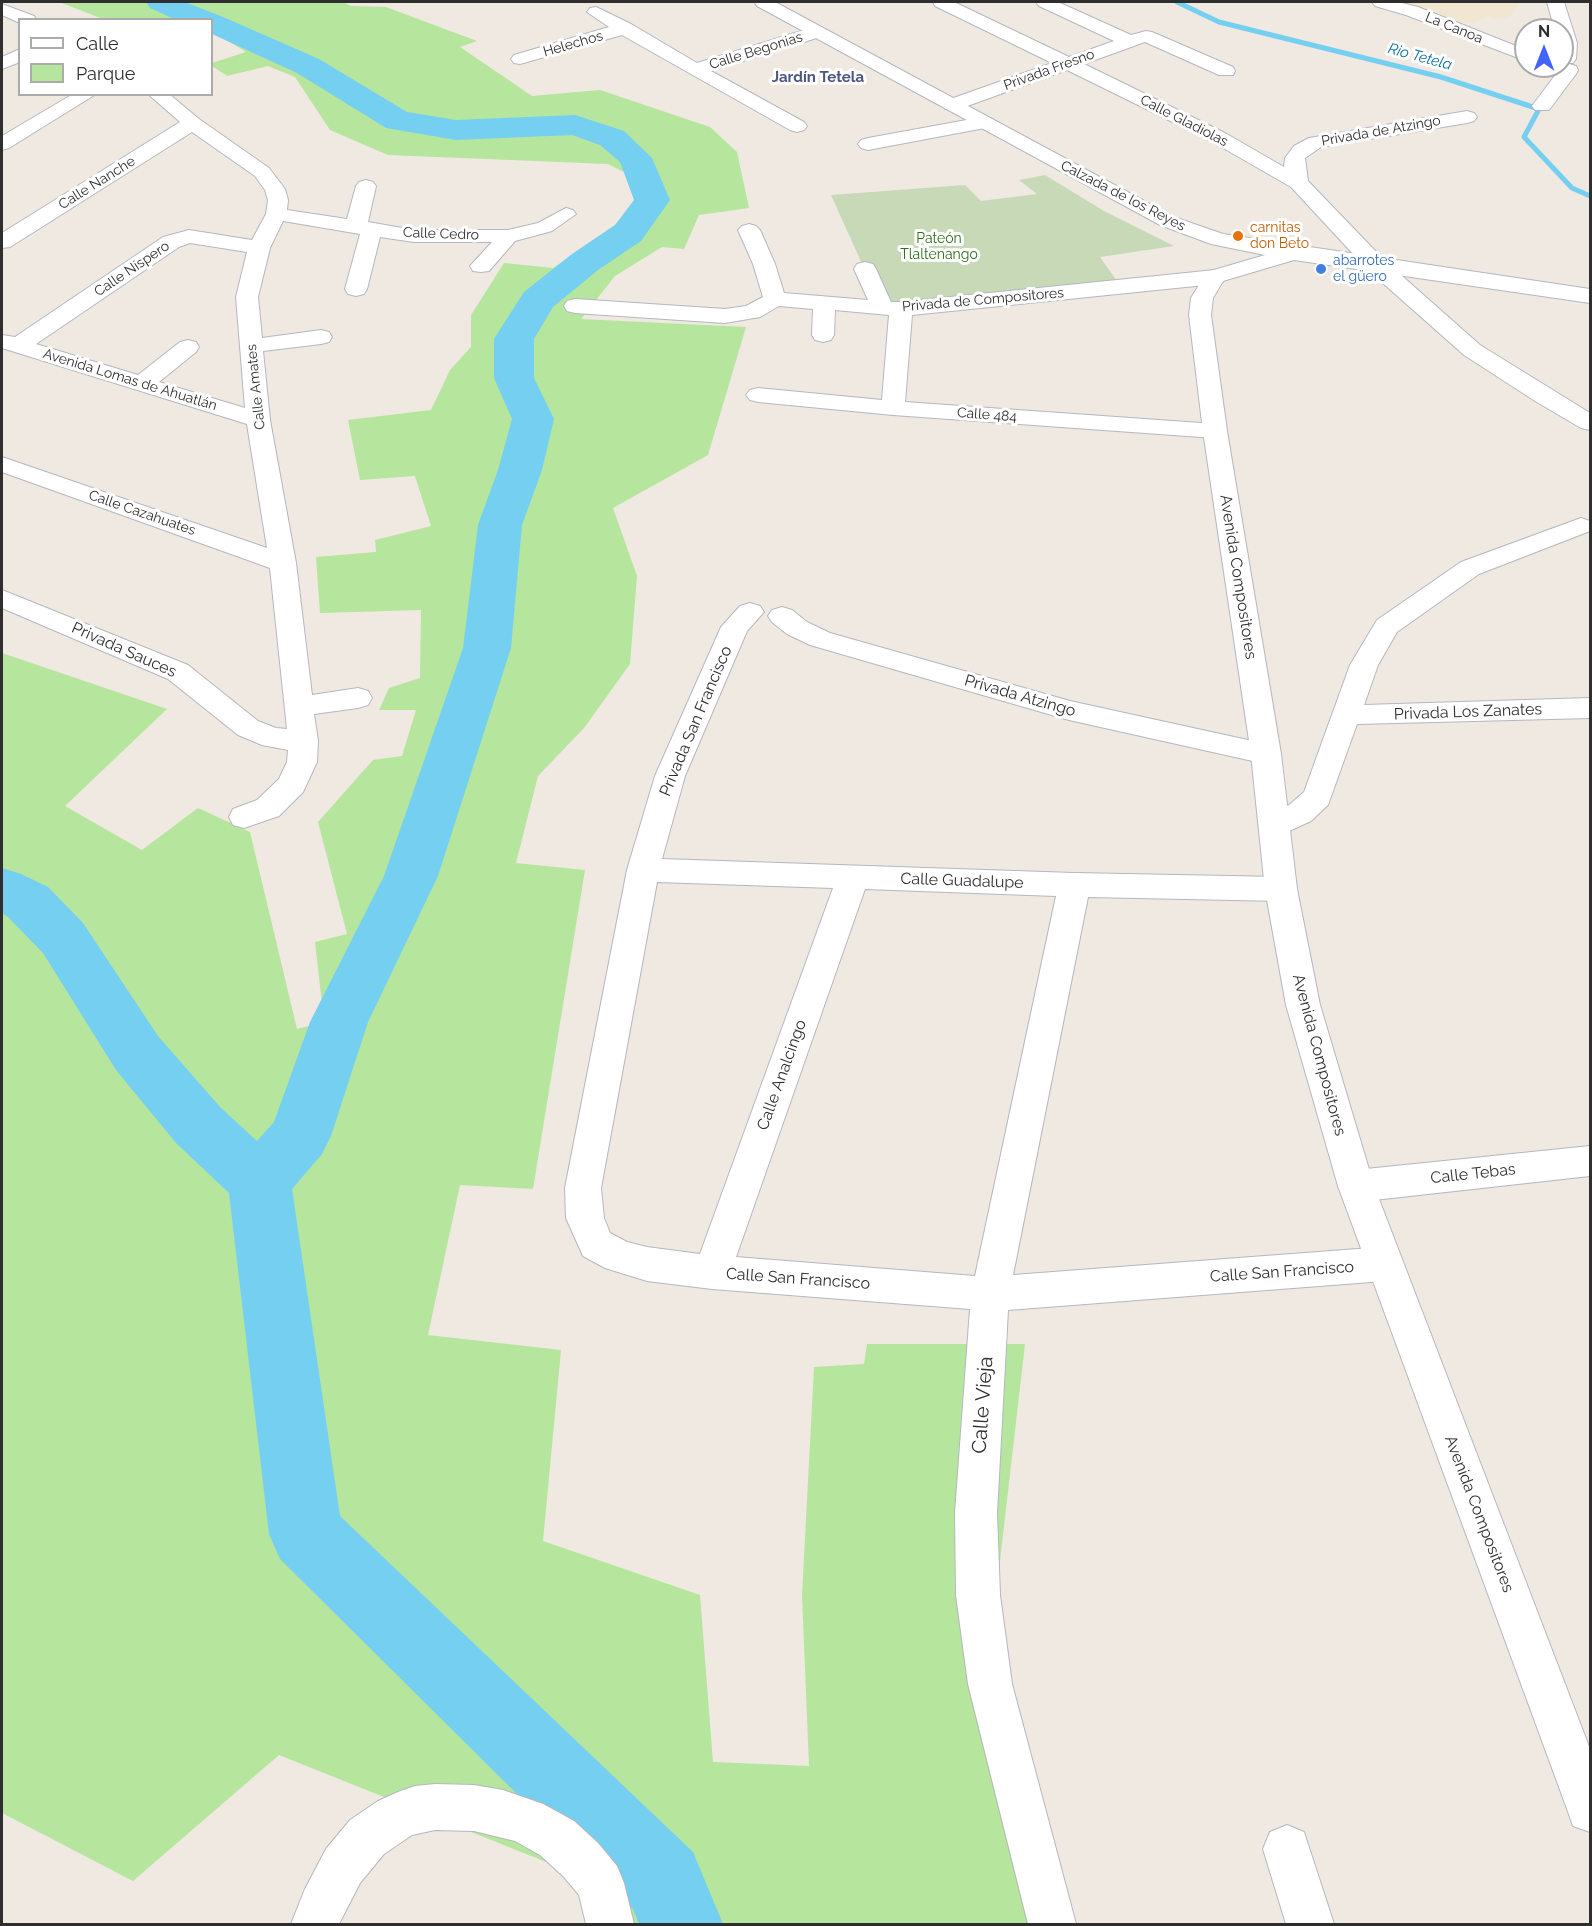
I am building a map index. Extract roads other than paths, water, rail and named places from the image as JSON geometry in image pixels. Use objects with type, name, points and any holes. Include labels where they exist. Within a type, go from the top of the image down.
[{"type":"street","name":"Calzada de los Reyes","points":[[763,2],[1167,221],[1218,240],[1379,268],[1590,296]]},
{"type":"street","name":"Calle Gladiolas","points":[[941,2],[1218,137],[1298,183]]},
{"type":"street","points":[[1045,2],[1128,41]]},
{"type":"street","name":"La Canoa","points":[[1381,2],[1412,11],[1514,51]]},
{"type":"street","points":[[1555,2],[1560,18]]},
{"type":"street","points":[[2,9],[23,18]]},
{"type":"street","name":"Helechos","points":[[596,12],[797,126]]},
{"type":"street","name":"Helechos","points":[[520,59],[625,28]]},
{"type":"street","name":"Calle Begonias","points":[[695,70],[817,32]]},
{"type":"street","name":"Privada Fresno","points":[[952,105],[1146,36],[1226,71]]},
{"type":"street","points":[[2,64],[18,55]]},
{"type":"street","points":[[1542,106],[1561,78]]},
{"type":"street","points":[[2,144],[84,96]]},
{"type":"street","points":[[159,96],[192,123],[262,172],[275,189],[278,200],[276,214]]},
{"type":"street","name":"Privada de Atzingo","points":[[1298,183],[1294,165],[1295,158],[1301,150],[1316,142],[1467,117]]},
{"type":"street","name":"Calle Nanche","points":[[2,242],[192,123]]},
{"type":"street","points":[[868,144],[983,123]]},
{"type":"street","points":[[1298,183],[1379,268],[1472,350],[1590,423]]},
{"type":"street","points":[[356,289],[364,228],[366,186]]},
{"type":"street","name":"Calle Cedro","points":[[276,214],[414,236],[508,236],[536,230],[566,213]]},
{"type":"street","name":"Calle Amates","points":[[244,817],[268,808],[292,785],[302,762],[303,741],[283,563],[258,420],[247,297],[259,248],[276,214]]},
{"type":"street","points":[[575,306],[725,316],[752,312],[775,299],[764,264],[749,230]]},
{"type":"street","name":"Calle Níspero","points":[[10,343],[171,242],[189,236],[259,248]]},
{"type":"street","points":[[481,266],[508,236]]},
{"type":"street","points":[[1218,240],[1239,251],[1245,261],[1229,273]]},
{"type":"street","points":[[1229,273],[1293,254]]},
{"type":"street","points":[[865,269],[892,308],[893,408]]},
{"type":"street","name":"Privada de Compositores","points":[[775,299],[892,308],[1229,273]]},
{"type":"street","name":"Avenida Compositores","points":[[1229,273],[1202,298],[1200,315],[1215,431],[1276,824],[1281,889],[1303,1005],[1356,1186],[1590,1809]]},
{"type":"street","points":[[824,303],[824,335]]},
{"type":"street","points":[[252,346],[321,337]]},
{"type":"street","name":"Avenida Lomas de Ahuatlán","points":[[10,343],[258,420]]},
{"type":"street","points":[[142,384],[188,346]]},
{"type":"street","name":"Calle 484","points":[[758,395],[893,408],[1215,431]]},
{"type":"street","name":"Calle Cazahuates","points":[[2,464],[283,563]]},
{"type":"street","points":[[1276,824],[1300,813],[1317,797],[1364,664],[1387,626],[1470,568],[1581,526]]},
{"type":"street","name":"Privada Sauces","points":[[2,598],[178,672],[248,728],[272,738],[303,741]]},
{"type":"street","name":"Privada San Francisco","points":[[643,870],[670,776],[735,627],[750,612]]},
{"type":"street","name":"Privada Atzingo","points":[[782,616],[797,628],[820,639],[1069,710],[1266,754]]},
{"type":"street","points":[[299,706],[358,698]]},
{"type":"street","name":"Privada Los Zanates","points":[[1345,715],[1590,708]]},
{"type":"street","name":"Calle Guadalupe","points":[[643,870],[1074,885],[1281,889]]},
{"type":"street","name":"Calle San Francisco","points":[[643,870],[584,1188],[585,1218],[596,1244],[618,1256],[647,1264],[712,1272],[990,1294],[1384,1264]]},
{"type":"street","name":"Calle Analcingo","points":[[712,1272],[853,877]]},
{"type":"street","name":"Calle Vieja","points":[[1052,1924],[990,1684],[978,1595],[976,1513],[990,1294],[1074,885]]},
{"type":"street","name":"Calle Tebas","points":[[1356,1186],[1590,1161]]},
{"type":"street","points":[[315,1924],[338,1874],[367,1837],[395,1818],[415,1809],[435,1807],[474,1808],[503,1813],[526,1821],[557,1838],[600,1883],[610,1924]]},
{"type":"street","points":[[1287,1849],[1310,1924]]},
{"type":"waterway","points":[[161,2],[197,18]]},
{"type":"waterway","name":"Rio Tetela","points":[[1177,2],[1219,22],[1441,77],[1539,109],[1524,137],[1572,188],[1590,196]]},
{"type":"waterway","points":[[213,23],[308,66],[398,121],[456,130],[575,125],[612,138],[635,158],[652,200],[628,233],[585,262],[538,300],[514,339],[514,378],[533,419],[520,470],[500,525],[487,648],[411,876],[339,1022],[300,1136],[259,1182]]},
{"type":"waterway","points":[[2,888],[28,902],[63,938],[137,1053],[198,1125],[259,1182]]},
{"type":"waterway","points":[[259,1182],[306,1534],[664,1881],[681,1924]]},
{"type":"place","name":"carnitas don Beto","points":[[1238,236]]},
{"type":"place","name":"abarrotes el güero","points":[[1321,269]]},
{"type":"district","name":"Jardín Tetela","points":[[818,77]]},
{"type":"park label","name":"Pateón Tlaltenango","points":[[939,248]]}]
